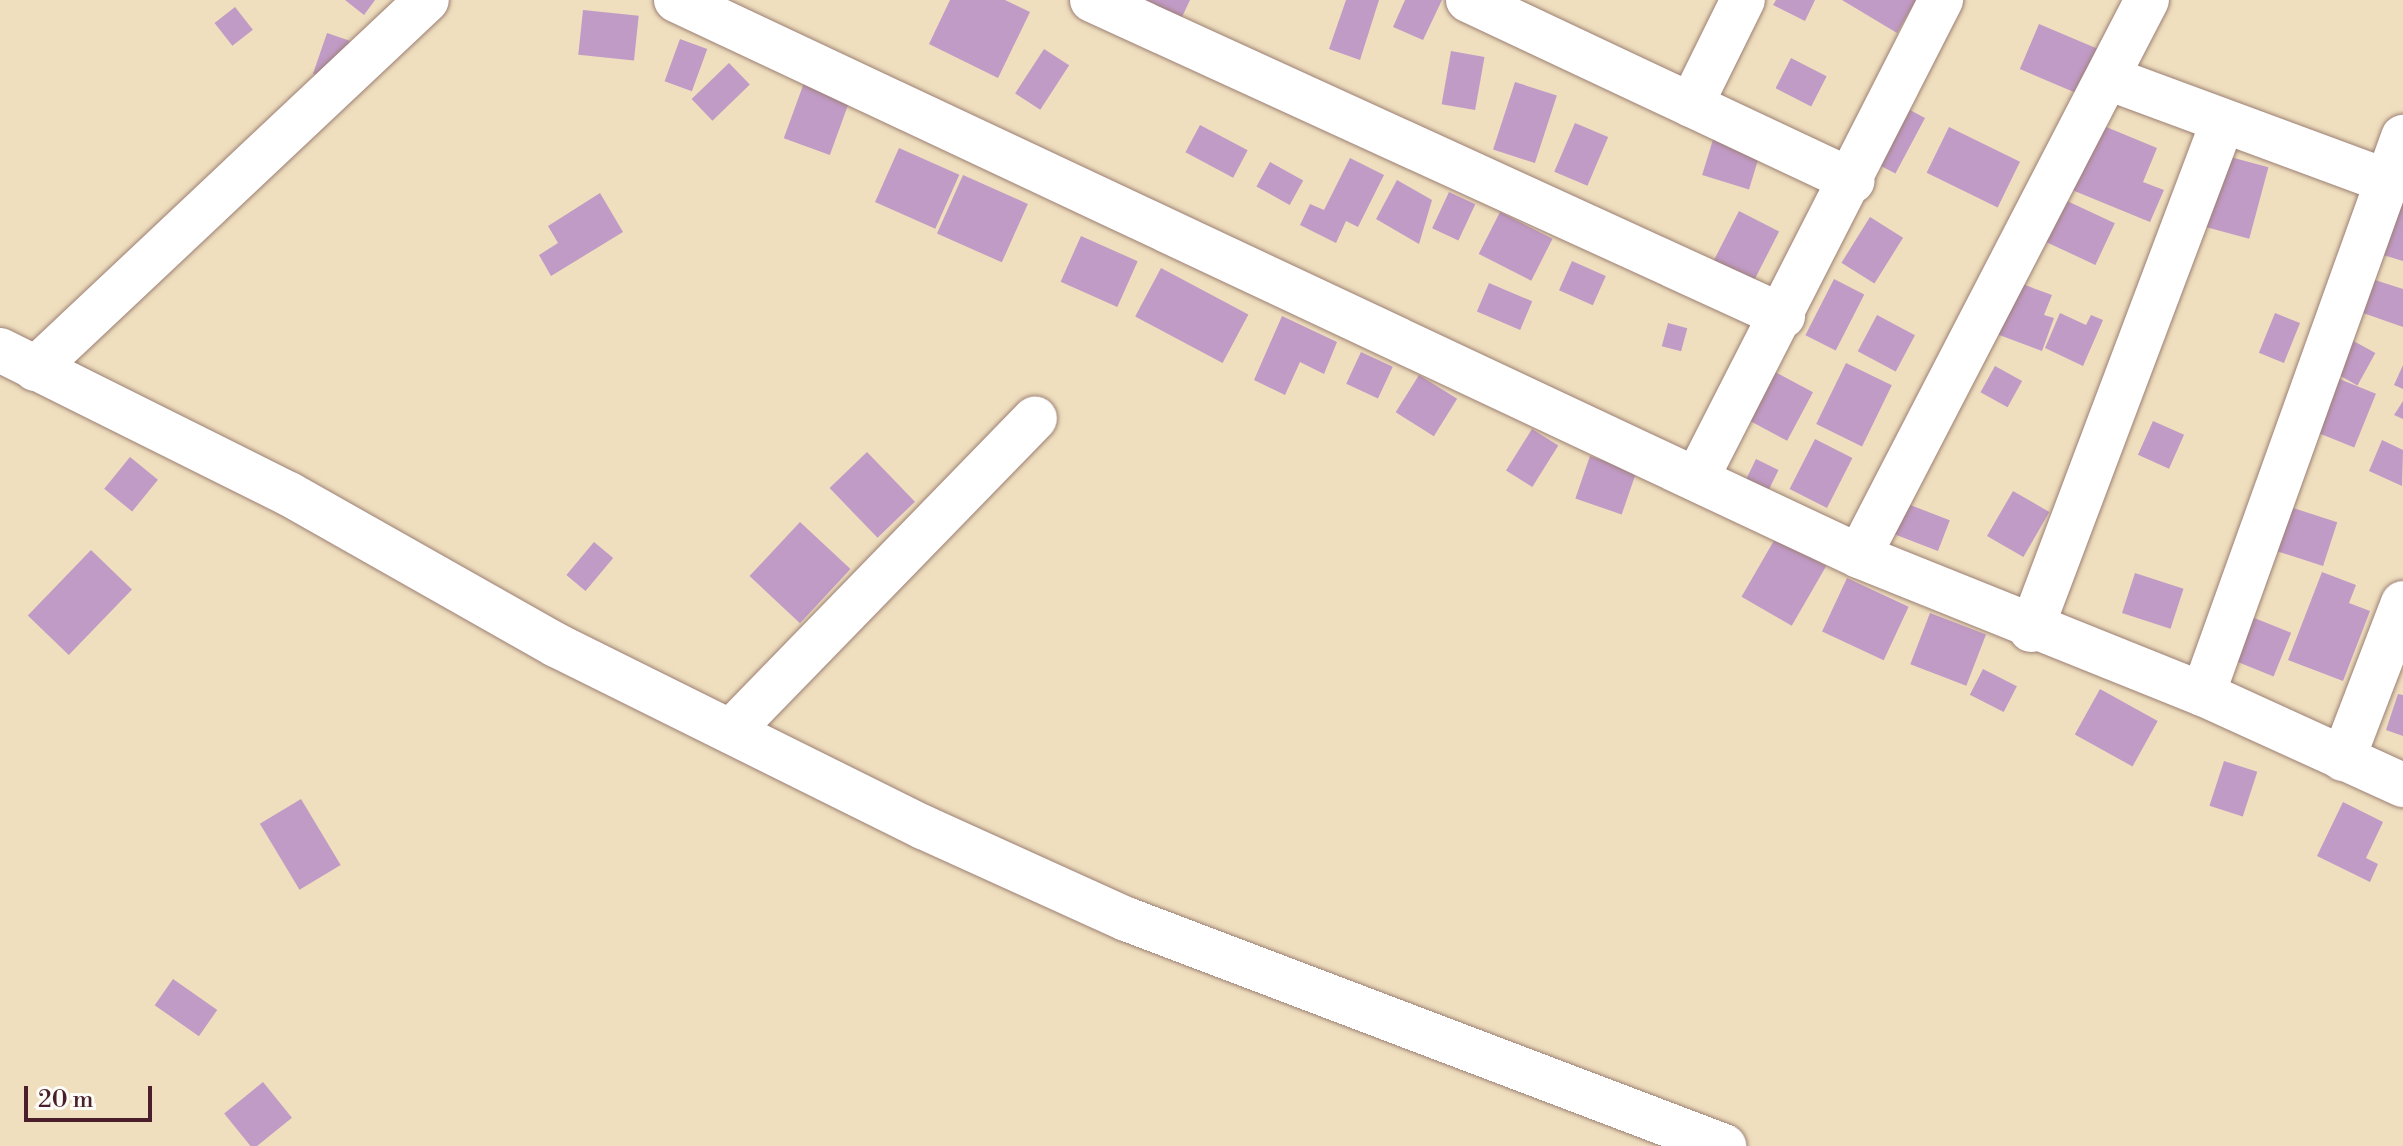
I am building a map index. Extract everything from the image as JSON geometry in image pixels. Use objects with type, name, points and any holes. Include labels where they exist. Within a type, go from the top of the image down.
[{"type":"street","points":[[427,0],[18,360],[289,494],[556,645],[1126,919],[1724,1146]]},
{"type":"street","points":[[1092,0],[1783,316]]},
{"type":"street","points":[[1468,0],[1546,16],[1691,105],[1853,181]]},
{"type":"street","points":[[1691,105],[1743,0]]},
{"type":"street","points":[[1697,478],[1853,181],[1941,0]]},
{"type":"street","points":[[1859,556],[2147,0]]},
{"type":"street","points":[[681,1],[1859,556],[2031,630],[2203,694],[2403,785]]},
{"type":"street","points":[[2108,78],[2387,181]]},
{"type":"street","points":[[2031,630],[2223,121]]},
{"type":"street","points":[[2203,694],[2403,137]]},
{"type":"street","points":[[731,731],[1035,418]]},
{"type":"street","points":[[2343,759],[2403,603]]},
{"type":"building","points":[[345,0],[375,0],[364,15]]},
{"type":"building","points":[[950,0],[1005,0],[1030,12],[998,78],[929,44]]},
{"type":"building","points":[[1142,0],[1190,0],[1181,19]]},
{"type":"building","points":[[1346,0],[1379,0],[1360,60],[1329,49]]},
{"type":"building","points":[[1405,0],[1442,0],[1423,40],[1393,27]]},
{"type":"building","points":[[1776,0],[1815,0],[1805,21],[1773,5]]},
{"type":"building","points":[[1842,0],[1916,0],[1897,33]]},
{"type":"building","points":[[235,7],[253,30],[232,46],[215,23]]},
{"type":"building","points":[[583,10],[639,16],[634,61],[578,55]]},
{"type":"building","points":[[2039,24],[2097,49],[2078,94],[2020,69]]},
{"type":"building","points":[[327,33],[350,41],[336,81],[313,74]]},
{"type":"building","points":[[680,39],[707,49],[692,91],[665,81]]},
{"type":"building","points":[[1044,49],[1069,65],[1040,110],[1015,93]]},
{"type":"building","points":[[1451,51],[1484,57],[1475,110],[1442,104]]},
{"type":"building","points":[[1791,58],[1827,76],[1811,106],[1776,88]]},
{"type":"building","points":[[729,63],[750,85],[712,121],[692,99]]},
{"type":"building","points":[[805,80],[851,97],[830,155],[784,138]]},
{"type":"building","points":[[1515,82],[1557,96],[1535,163],[1493,150]]},
{"type":"building","points":[[1910,110],[1925,118],[1895,174],[1880,166]]},
{"type":"building","points":[[1575,123],[1608,137],[1587,186],[1554,172]]},
{"type":"building","points":[[2099,124],[2157,148],[2143,182],[2164,190],[2150,222],[2072,190]]},
{"type":"building","points":[[1200,125],[1248,150],[1233,178],[1185,152]]},
{"type":"building","points":[[1949,127],[2020,162],[1998,207],[1927,173]]},
{"type":"building","points":[[1715,133],[1762,147],[1749,189],[1702,175]]},
{"type":"building","points":[[899,148],[959,175],[935,229],[875,202]]},
{"type":"building","points":[[2223,155],[2268,167],[2249,239],[2204,226]]},
{"type":"building","points":[[1350,158],[1384,175],[1358,227],[1346,221],[1336,243],[1300,225],[1310,204],[1324,210]]},
{"type":"building","points":[[1270,162],[1303,180],[1290,205],[1256,186]]},
{"type":"building","points":[[963,175],[1028,204],[1002,262],[937,233]]},
{"type":"building","points":[[1397,180],[1432,200],[1419,244],[1376,219]]},
{"type":"building","points":[[2403,189],[2403,261],[2373,252]]},
{"type":"building","points":[[1449,192],[1475,204],[1458,241],[1432,228]]},
{"type":"building","points":[[600,193],[623,232],[551,276],[539,255],[558,243],[548,226]]},
{"type":"building","points":[[2065,200],[2115,223],[2095,265],[2046,242]]},
{"type":"building","points":[[1739,211],[1779,231],[1750,288],[1710,267]]},
{"type":"building","points":[[1500,212],[1553,239],[1531,281],[1479,254]]},
{"type":"building","points":[[1870,217],[1903,238],[1874,283],[1841,263]]},
{"type":"building","points":[[1081,236],[1138,261],[1117,307],[1061,282]]},
{"type":"building","points":[[1572,261],[1606,276],[1593,305],[1559,290]]},
{"type":"building","points":[[1161,268],[1248,314],[1223,363],[1135,317]]},
{"type":"building","points":[[1834,279],[1864,294],[1836,351],[1805,335]]},
{"type":"building","points":[[2375,280],[2403,289],[2403,327],[2363,313]]},
{"type":"building","points":[[2014,281],[2052,295],[2044,315],[2054,318],[2042,351],[1994,333]]},
{"type":"building","points":[[1489,283],[1532,301],[1520,330],[1477,312]]},
{"type":"building","points":[[2060,313],[2086,325],[2091,315],[2103,320],[2083,366],[2045,348]]},
{"type":"building","points":[[2275,313],[2300,323],[2284,363],[2259,353]]},
{"type":"building","points":[[1877,315],[1915,335],[1896,371],[1858,351]]},
{"type":"building","points":[[1282,316],[1337,342],[1324,374],[1300,362],[1285,395],[1254,380]]},
{"type":"building","points":[[1668,323],[1687,328],[1681,351],[1662,346]]},
{"type":"building","points":[[2350,339],[2375,353],[2357,385],[2332,371]]},
{"type":"building","points":[[1361,352],[1393,367],[1378,399],[1346,384]]},
{"type":"building","points":[[1846,363],[1892,385],[1862,446],[1816,424]]},
{"type":"building","points":[[2403,365],[2403,389],[2394,385]]},
{"type":"building","points":[[1995,366],[2022,381],[2008,407],[1980,392]]},
{"type":"building","points":[[1775,372],[1813,392],[1787,441],[1749,421]]},
{"type":"building","points":[[1419,375],[1457,399],[1434,436],[1396,412]]},
{"type":"building","points":[[2337,378],[2376,394],[2354,448],[2315,432]]},
{"type":"building","points":[[2403,401],[2403,419],[2394,415]]},
{"type":"building","points":[[2153,421],[2184,435],[2169,469],[2138,455]]},
{"type":"building","points":[[1532,429],[1558,445],[1532,487],[1506,471]]},
{"type":"building","points":[[1815,439],[1852,458],[1827,508],[1790,489]]},
{"type":"building","points":[[2382,440],[2403,450],[2402,486],[2369,471]]},
{"type":"building","points":[[867,452],[915,502],[878,538],[830,488]]},
{"type":"building","points":[[1590,456],[1636,472],[1622,515],[1575,499]]},
{"type":"building","points":[[130,457],[158,480],[132,512],[104,489]]},
{"type":"building","points":[[1756,459],[1778,470],[1764,500],[1742,489]]},
{"type":"building","points":[[2013,491],[2049,512],[2023,557],[1987,536]]},
{"type":"building","points":[[1905,503],[1950,520],[1938,551],[1893,534]]},
{"type":"building","points":[[2284,505],[2337,522],[2323,566],[2270,549]]},
{"type":"building","points":[[800,522],[850,569],[800,623],[750,576]]},
{"type":"building","points":[[1776,537],[1826,566],[1792,626],[1742,597]]},
{"type":"building","points":[[594,542],[613,558],[586,591],[566,575]]},
{"type":"building","points":[[91,550],[132,590],[69,655],[28,615]]},
{"type":"building","points":[[2322,572],[2356,585],[2349,603],[2370,611],[2343,681],[2288,660]]},
{"type":"building","points":[[2135,573],[2184,589],[2171,629],[2122,613]]},
{"type":"building","points":[[1847,578],[1909,607],[1884,660],[1822,631]]},
{"type":"building","points":[[1930,613],[1986,635],[1966,686],[1910,664]]},
{"type":"building","points":[[2242,613],[2291,633],[2274,676],[2224,657]]},
{"type":"building","points":[[1983,669],[2017,686],[2004,712],[1970,695]]},
{"type":"building","points":[[2100,689],[2158,721],[2133,766],[2075,734]]},
{"type":"building","points":[[2398,694],[2403,695],[2403,736],[2386,730]]},
{"type":"building","points":[[2224,761],[2257,772],[2243,817],[2209,806]]},
{"type":"building","points":[[301,799],[341,865],[300,890],[260,824]]},
{"type":"building","points":[[2343,802],[2383,822],[2366,858],[2378,864],[2370,882],[2317,856]]},
{"type":"building","points":[[173,979],[217,1010],[199,1036],[155,1005]]},
{"type":"building","points":[[263,1082],[292,1118],[257,1146],[250,1146],[224,1113]]}]
